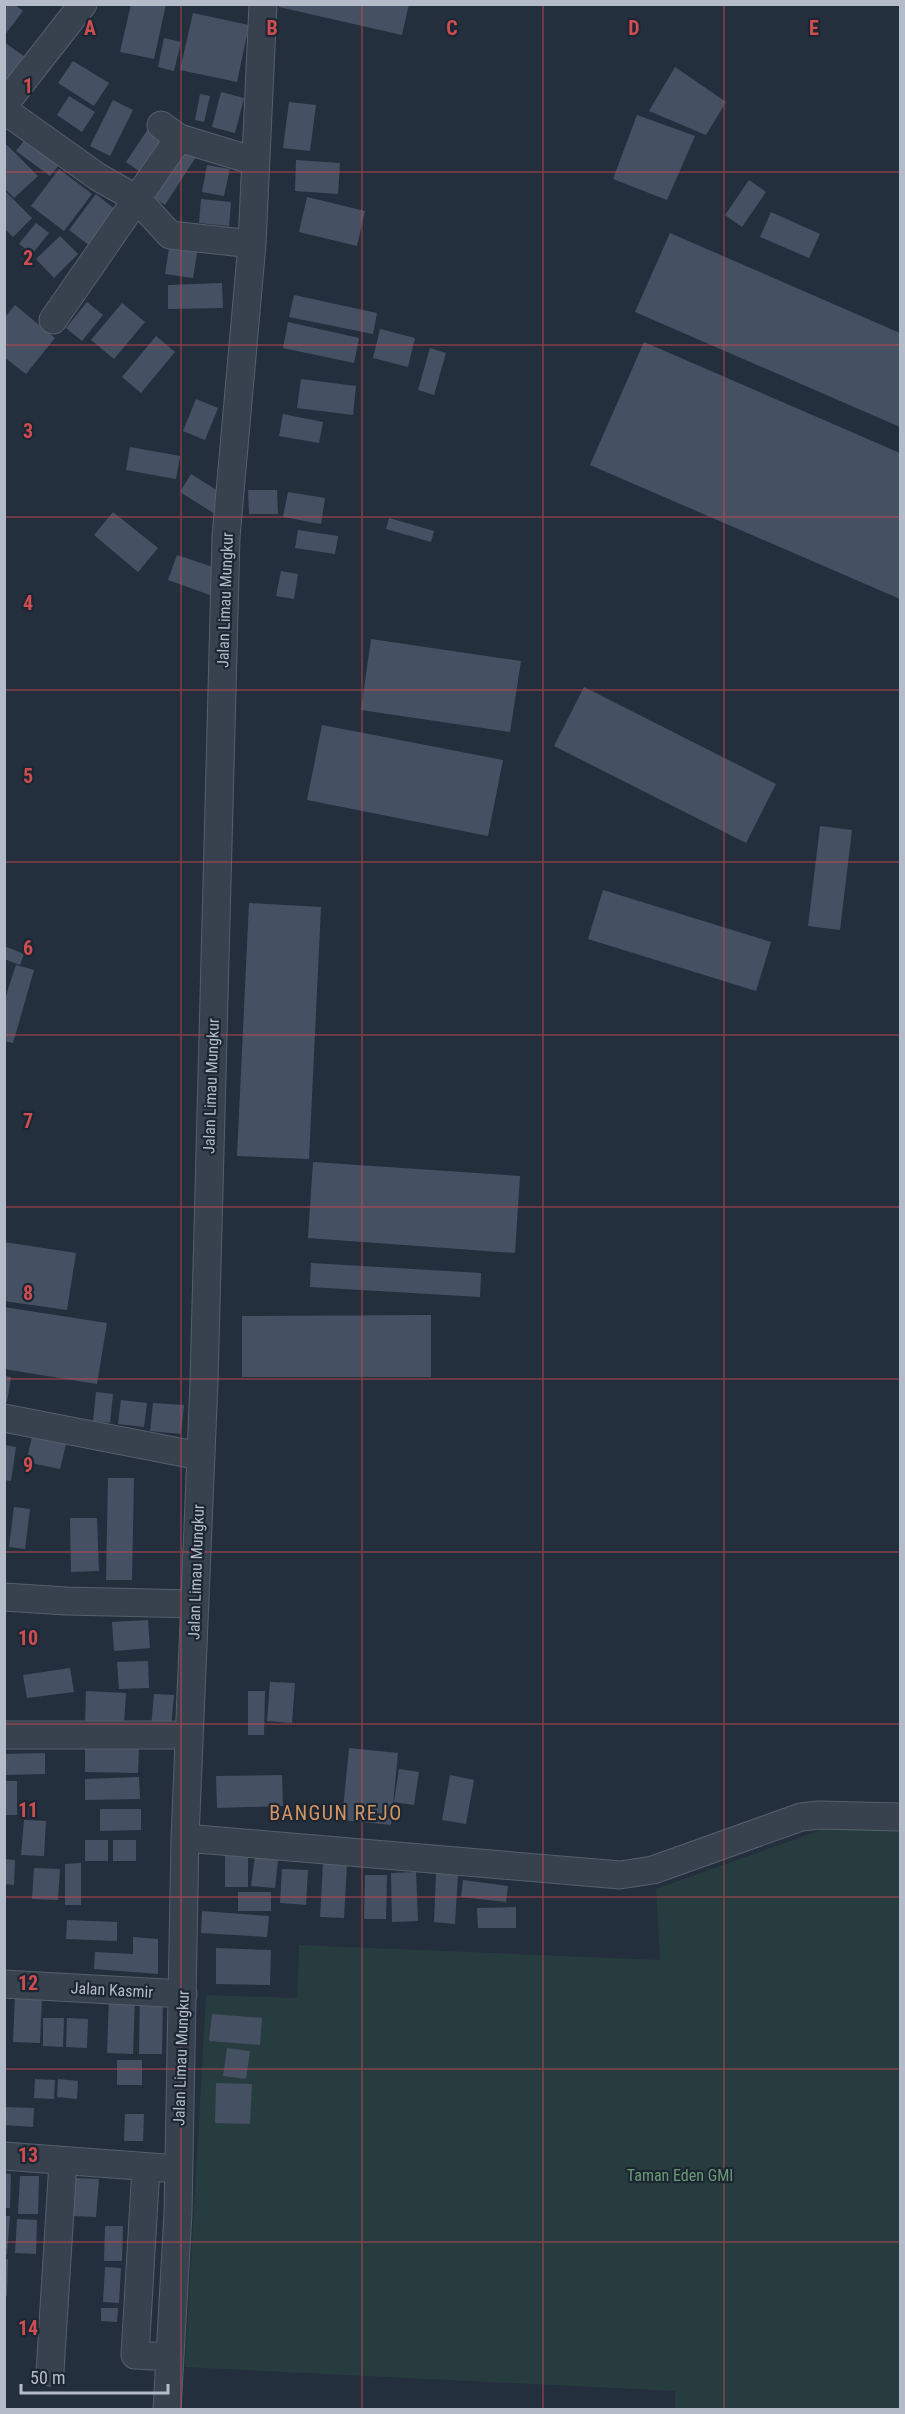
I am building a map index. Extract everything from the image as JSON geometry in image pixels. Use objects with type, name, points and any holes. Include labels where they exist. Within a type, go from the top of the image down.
[{"type":"street","points":[[4,105],[83,4]]},
{"type":"street","name":"Jalan Limau Mungkur","points":[[166,2409],[178,2210],[185,1838],[200,1456],[220,821],[226,537],[252,244],[263,4]]},
{"type":"street","points":[[4,110],[98,177],[137,199],[170,235],[252,244]]},
{"type":"street","points":[[53,320],[137,199],[170,132],[255,161]]},
{"type":"street","points":[[4,1418],[200,1456]]},
{"type":"street","points":[[4,1597],[78,1602],[195,1604]]},
{"type":"street","points":[[4,1736],[189,1735]]},
{"type":"street","points":[[185,1838],[620,1875],[654,1870],[801,1817],[819,1815],[900,1817]]},
{"type":"street","name":"Jalan Kasmir","points":[[4,1984],[183,1994]]},
{"type":"street","points":[[4,2156],[178,2169]]},
{"type":"street","points":[[50,2372],[63,2162]]},
{"type":"street","points":[[146,2167],[136,2333],[170,2346]]},
{"type":"street","points":[[144,2208],[178,2210]]},
{"type":"green space","name":"Taman Eden GMI","points":[[840,1823],[900,1826],[900,2409],[675,2409],[675,2391],[185,2367],[206,1995],[297,1998],[299,1945],[660,1960],[656,1889]]},
{"type":"building","points":[[4,4],[14,4],[23,11],[4,36]]},
{"type":"building","points":[[131,4],[166,4],[154,59],[120,52]]},
{"type":"building","points":[[280,4],[409,4],[402,35],[279,7]]},
{"type":"building","points":[[193,13],[249,25],[237,82],[180,70]]},
{"type":"building","points":[[164,38],[181,42],[174,71],[158,67]]},
{"type":"building","points":[[4,42],[25,57],[7,80],[4,78]]},
{"type":"building","points":[[73,61],[109,83],[94,106],[58,83]]},
{"type":"building","points":[[675,67],[726,102],[706,135],[649,111]]},
{"type":"building","points":[[221,92],[244,98],[235,133],[212,127]]},
{"type":"building","points":[[200,94],[210,96],[204,122],[195,120]]},
{"type":"building","points":[[69,96],[95,112],[82,132],[57,115]]},
{"type":"building","points":[[113,100],[133,110],[110,156],[90,146]]},
{"type":"building","points":[[289,102],[316,105],[310,151],[283,148]]},
{"type":"building","points":[[637,115],[695,136],[667,200],[613,179]]},
{"type":"building","points":[[148,129],[171,144],[149,178],[126,162]]},
{"type":"building","points":[[29,134],[63,160],[50,176],[16,151]]},
{"type":"building","points":[[7,145],[38,176],[14,198],[4,188],[4,148]]},
{"type":"building","points":[[180,146],[196,157],[165,205],[148,194]]},
{"type":"building","points":[[296,160],[340,163],[338,194],[295,191]]},
{"type":"building","points":[[207,165],[230,169],[224,196],[202,192]]},
{"type":"building","points":[[59,169],[92,194],[64,231],[31,206]]},
{"type":"building","points":[[749,180],[766,192],[742,227],[725,215]]},
{"type":"building","points":[[6,192],[32,218],[13,237],[4,228]]},
{"type":"building","points":[[96,194],[117,211],[90,246],[69,230]]},
{"type":"building","points":[[307,197],[365,211],[357,246],[299,232]]},
{"type":"building","points":[[201,199],[231,202],[229,226],[199,223]]},
{"type":"building","points":[[771,212],[820,234],[809,258],[760,237]]},
{"type":"building","points":[[36,223],[49,233],[32,254],[19,244]]},
{"type":"building","points":[[670,233],[900,333],[900,427],[635,312]]},
{"type":"building","points":[[60,236],[78,254],[54,278],[36,259]]},
{"type":"building","points":[[170,242],[198,247],[193,278],[165,274]]},
{"type":"building","points":[[222,283],[223,308],[168,309],[168,285]]},
{"type":"building","points":[[294,295],[377,313],[373,334],[289,317]]},
{"type":"building","points":[[87,302],[103,315],[82,341],[66,328]]},
{"type":"building","points":[[122,303],[145,322],[114,359],[91,340]]},
{"type":"building","points":[[15,305],[55,338],[26,374],[4,357],[4,318]]},
{"type":"building","points":[[288,322],[359,338],[354,363],[283,348]]},
{"type":"building","points":[[380,329],[415,338],[408,367],[373,358]]},
{"type":"building","points":[[156,336],[175,352],[141,393],[122,377]]},
{"type":"building","points":[[644,342],[900,453],[900,599],[590,465]]},
{"type":"building","points":[[430,348],[446,353],[434,395],[418,390]]},
{"type":"building","points":[[301,379],[356,386],[353,415],[297,408]]},
{"type":"building","points":[[196,399],[218,408],[205,440],[183,431]]},
{"type":"building","points":[[283,414],[323,422],[319,443],[279,436]]},
{"type":"building","points":[[130,447],[180,456],[176,479],[126,470]]},
{"type":"building","points":[[191,474],[226,496],[215,514],[180,492]]},
{"type":"building","points":[[248,490],[277,490],[278,514],[249,514]]},
{"type":"building","points":[[288,492],[325,498],[321,524],[283,517]]},
{"type":"building","points":[[113,512],[158,548],[138,572],[94,535]]},
{"type":"building","points":[[389,518],[434,531],[431,542],[386,529]]},
{"type":"building","points":[[298,530],[338,536],[335,554],[295,548]]},
{"type":"building","points":[[177,555],[219,569],[210,595],[168,580]]},
{"type":"building","points":[[281,571],[298,574],[294,599],[276,596]]},
{"type":"building","points":[[371,639],[521,661],[510,732],[361,710]]},
{"type":"building","points":[[584,687],[776,784],[746,843],[554,746]]},
{"type":"building","points":[[322,725],[503,760],[488,836],[307,800]]},
{"type":"building","points":[[820,826],[852,830],[840,930],[808,926]]},
{"type":"building","points":[[603,890],[771,942],[756,991],[588,939]]},
{"type":"building","points":[[249,903],[321,907],[309,1159],[237,1156]]},
{"type":"building","points":[[4,946],[24,954],[20,965],[4,959]]},
{"type":"building","points":[[16,965],[34,970],[13,1043],[4,1041],[4,1002]]},
{"type":"building","points":[[313,1162],[520,1176],[515,1253],[308,1238]]},
{"type":"building","points":[[4,1242],[76,1253],[67,1310],[4,1301]]},
{"type":"building","points":[[311,1263],[481,1273],[480,1297],[310,1287]]},
{"type":"building","points":[[4,1307],[107,1323],[97,1384],[4,1369]]},
{"type":"building","points":[[431,1315],[431,1377],[242,1377],[242,1316]]},
{"type":"building","points":[[4,1376],[11,1377],[7,1402],[4,1402]]},
{"type":"building","points":[[96,1392],[113,1394],[110,1423],[93,1421]]},
{"type":"building","points":[[121,1400],[147,1403],[144,1427],[118,1424]]},
{"type":"building","points":[[153,1403],[184,1405],[181,1434],[150,1431]]},
{"type":"building","points":[[33,1433],[67,1440],[60,1469],[26,1462]]},
{"type":"building","points":[[4,1445],[16,1447],[11,1481],[4,1480]]},
{"type":"building","points":[[108,1478],[134,1478],[132,1580],[106,1580]]},
{"type":"building","points":[[14,1507],[30,1509],[25,1549],[9,1547]]},
{"type":"building","points":[[70,1518],[97,1518],[99,1571],[71,1572]]},
{"type":"building","points":[[148,1620],[150,1648],[114,1651],[112,1622]]},
{"type":"building","points":[[148,1661],[149,1688],[119,1689],[117,1662]]},
{"type":"building","points":[[70,1668],[74,1692],[27,1698],[23,1675]]},
{"type":"building","points":[[270,1682],[295,1683],[292,1723],[267,1721]]},
{"type":"building","points":[[86,1691],[126,1693],[124,1724],[85,1723]]},
{"type":"building","points":[[248,1691],[265,1691],[264,1735],[248,1735]]},
{"type":"building","points":[[154,1694],[174,1695],[171,1728],[151,1727]]},
{"type":"building","points":[[85,1745],[139,1747],[138,1773],[85,1772]]},
{"type":"building","points":[[349,1748],[398,1753],[391,1825],[342,1820]]},
{"type":"building","points":[[45,1753],[45,1774],[5,1775],[5,1754]]},
{"type":"building","points":[[399,1769],[419,1772],[414,1805],[394,1802]]},
{"type":"building","points":[[282,1775],[283,1806],[217,1808],[216,1776]]},
{"type":"building","points":[[450,1775],[474,1780],[466,1824],[442,1820]]},
{"type":"building","points":[[139,1777],[140,1799],[85,1800],[85,1779]]},
{"type":"building","points":[[4,1781],[17,1781],[17,1815],[4,1815]]},
{"type":"building","points":[[100,1809],[141,1809],[141,1830],[100,1831]]},
{"type":"building","points":[[24,1820],[46,1821],[44,1856],[21,1855]]},
{"type":"building","points":[[85,1840],[108,1840],[108,1861],[85,1861]]},
{"type":"building","points":[[113,1840],[136,1840],[136,1861],[113,1861]]},
{"type":"building","points":[[256,1848],[279,1850],[275,1888],[251,1886]]},
{"type":"building","points":[[225,1852],[248,1852],[248,1887],[225,1887]]},
{"type":"building","points":[[4,1859],[15,1860],[14,1885],[4,1884]]},
{"type":"building","points":[[81,1863],[81,1905],[65,1905],[65,1864]]},
{"type":"building","points":[[323,1863],[347,1864],[344,1918],[320,1917]]},
{"type":"building","points":[[34,1868],[60,1869],[58,1900],[32,1899]]},
{"type":"building","points":[[282,1869],[308,1870],[306,1905],[280,1903]]},
{"type":"building","points":[[416,1872],[418,1921],[392,1922],[391,1873]]},
{"type":"building","points":[[436,1873],[458,1874],[455,1924],[434,1922]]},
{"type":"building","points":[[365,1875],[387,1875],[386,1919],[364,1919]]},
{"type":"building","points":[[463,1880],[508,1886],[506,1902],[461,1897]]},
{"type":"building","points":[[238,1892],[271,1892],[271,1911],[238,1911]]},
{"type":"building","points":[[516,1907],[516,1928],[478,1928],[477,1908]]},
{"type":"building","points":[[202,1911],[269,1916],[267,1937],[201,1933]]},
{"type":"building","points":[[67,1920],[117,1922],[117,1941],[66,1939]]},
{"type":"building","points":[[133,1937],[158,1939],[158,1974],[94,1969],[95,1952],[133,1954]]},
{"type":"building","points":[[216,1948],[271,1950],[270,1985],[216,1984]]},
{"type":"building","points":[[140,1995],[163,1995],[162,2054],[139,2054]]},
{"type":"building","points":[[15,1996],[42,1997],[40,2043],[13,2042]]},
{"type":"building","points":[[109,1996],[135,1997],[133,2054],[107,2053]]},
{"type":"building","points":[[212,2014],[262,2018],[260,2045],[209,2041]]},
{"type":"building","points":[[43,2018],[64,2018],[63,2047],[43,2046]]},
{"type":"building","points":[[67,2018],[88,2019],[87,2048],[66,2047]]},
{"type":"building","points":[[227,2048],[250,2051],[246,2079],[223,2076]]},
{"type":"building","points":[[117,2060],[142,2060],[142,2085],[117,2085]]},
{"type":"building","points":[[35,2079],[55,2080],[54,2099],[34,2098]]},
{"type":"building","points":[[58,2079],[78,2081],[77,2099],[57,2097]]},
{"type":"building","points":[[216,2083],[252,2084],[250,2124],[215,2123]]},
{"type":"building","points":[[4,2107],[34,2108],[33,2127],[4,2125]]},
{"type":"building","points":[[125,2114],[144,2114],[143,2141],[124,2141]]},
{"type":"building","points":[[4,2173],[11,2174],[10,2208],[4,2208]]},
{"type":"building","points":[[20,2176],[39,2176],[38,2214],[18,2214]]},
{"type":"building","points":[[75,2178],[99,2179],[96,2217],[72,2216]]},
{"type":"building","points":[[4,2216],[10,2216],[7,2255],[4,2255]]},
{"type":"building","points":[[17,2219],[37,2220],[36,2254],[15,2253]]},
{"type":"building","points":[[105,2226],[123,2226],[122,2261],[104,2261]]},
{"type":"building","points":[[4,2259],[8,2259],[7,2296],[4,2296]]},
{"type":"building","points":[[105,2267],[121,2268],[119,2303],[103,2302]]},
{"type":"building","points":[[101,2308],[118,2308],[117,2322],[101,2321]]},
{"type":"district","name":"BANGUN REJO","points":[[336,1813]]}]
